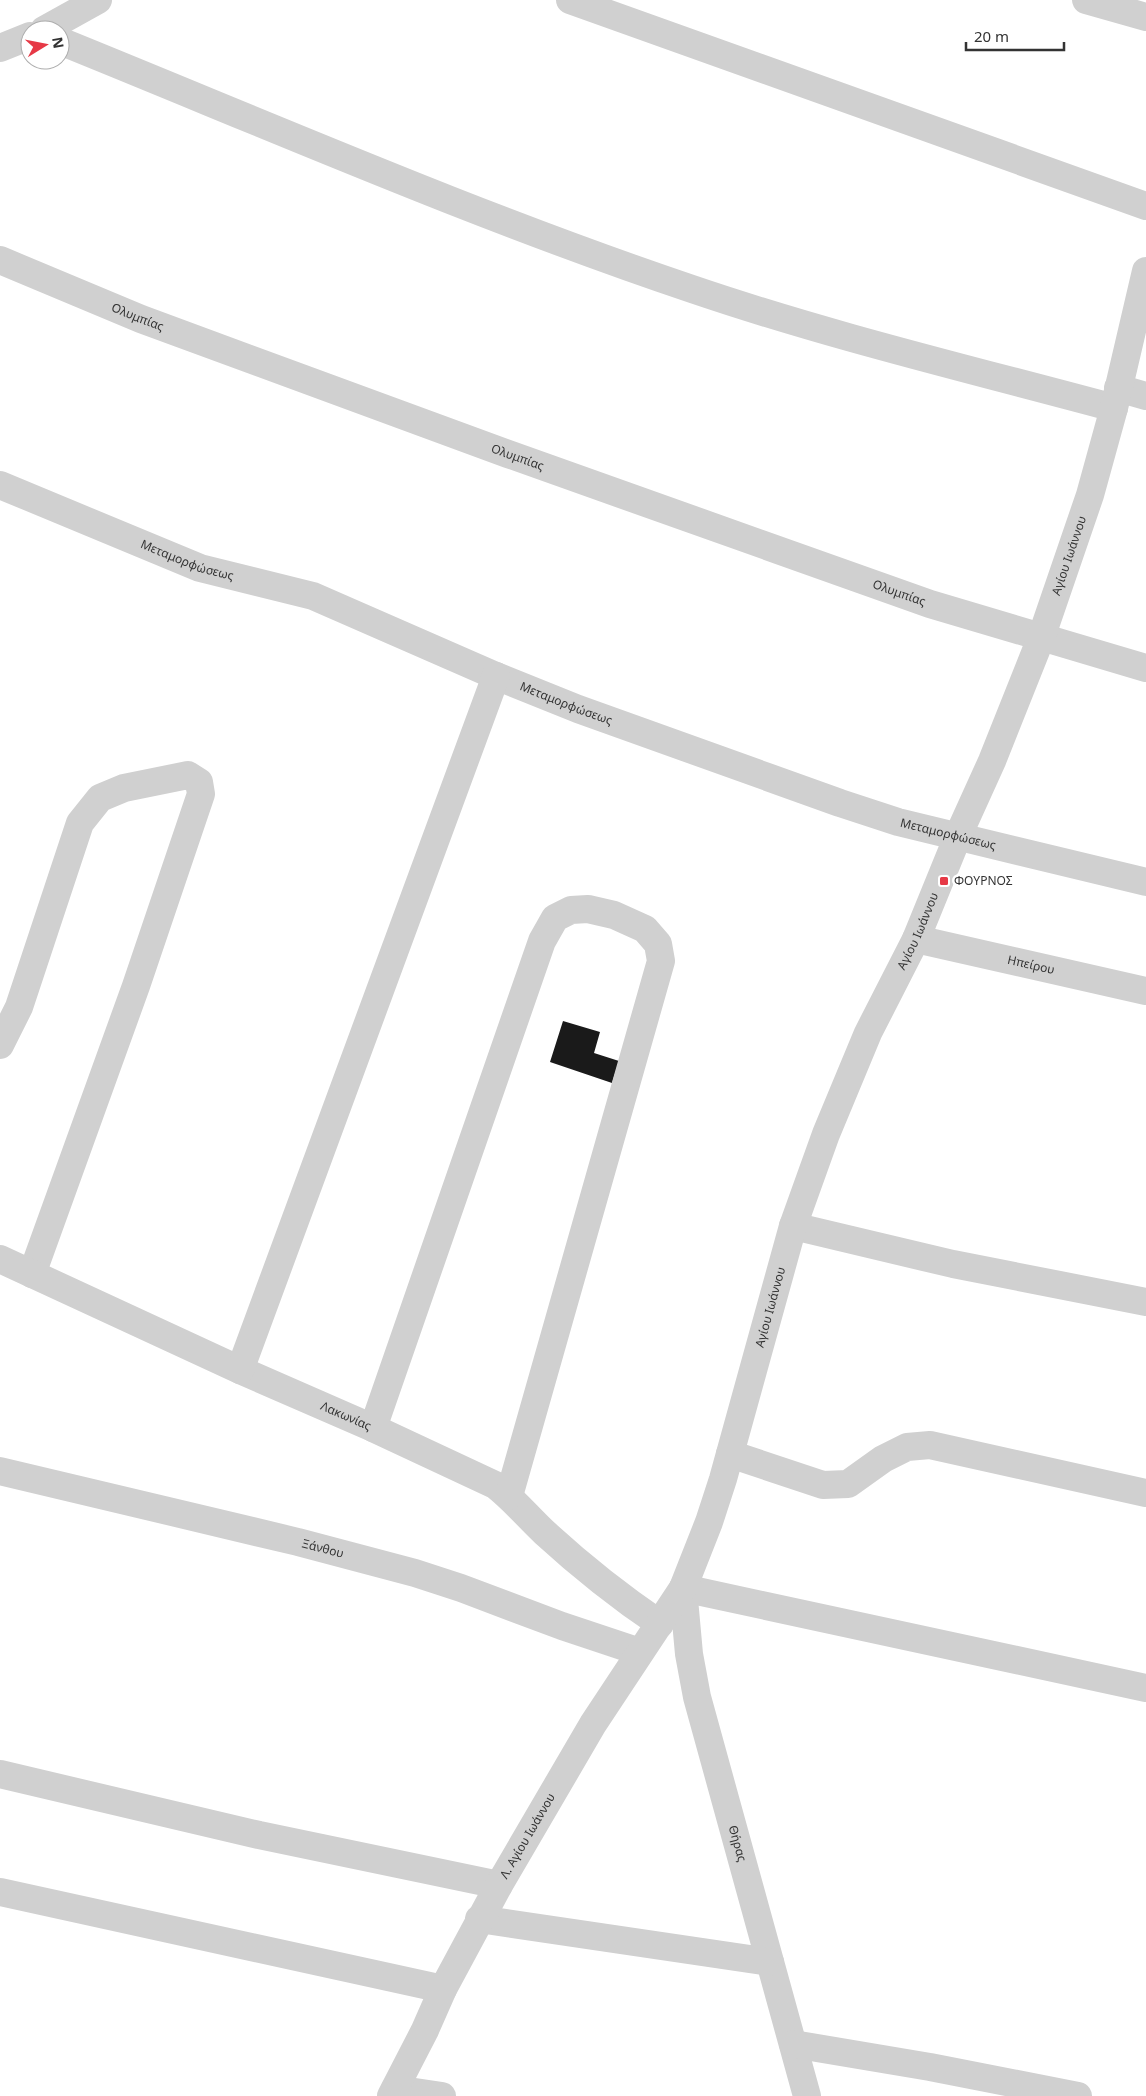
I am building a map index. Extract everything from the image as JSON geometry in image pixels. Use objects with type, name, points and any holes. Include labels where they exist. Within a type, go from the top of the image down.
[{"type":"street","points":[[62,20],[98,0]]},
{"type":"street","points":[[570,0],[1146,206]]},
{"type":"street","points":[[1086,0],[1146,17]]},
{"type":"street","points":[[0,48],[20,40]]},
{"type":"street","points":[[70,45],[521,228],[693,290],[849,337],[1116,398],[1146,396]]},
{"type":"street","name":"Ολυμπίας","points":[[0,260],[141,319],[508,454],[930,604],[1146,668]]},
{"type":"street","name":"Αγίου Ιωάννου","points":[[683,1588],[709,1522],[794,1226],[826,1134],[868,1033],[916,939],[958,836],[992,761],[1041,638],[1090,495],[1145,283]]},
{"type":"street","name":"Μεταμορφώσεως","points":[[0,485],[200,568],[312,596],[496,676],[578,709],[840,803],[898,822],[1146,882]]},
{"type":"street","points":[[240,1370],[496,676]]},
{"type":"street","points":[[0,1045],[19,1007],[80,823],[100,798],[124,788],[188,775],[199,782],[202,794],[136,986],[32,1274]]},
{"type":"street","points":[[373,1428],[542,941],[555,918],[571,910],[588,909],[614,914],[645,929],[658,944],[660,961],[509,1496]]},
{"type":"street","name":"Ηπείρου","points":[[916,939],[1146,991]]},
{"type":"street","points":[[794,1226],[953,1264],[1146,1302]]},
{"type":"street","name":"Λακωνίας","points":[[0,1259],[495,1485],[509,1496],[546,1533],[620,1597],[660,1624]]},
{"type":"street","points":[[730,1454],[823,1485],[848,1484],[883,1459],[907,1447],[930,1445],[1146,1493]]},
{"type":"street","name":"Ξάνθου","points":[[0,1471],[298,1542],[415,1573],[640,1652]]},
{"type":"street","points":[[683,1588],[1146,1688]]},
{"type":"street","name":"Λ. Αγίου Ιωάννου","points":[[393,2093],[425,2030],[443,1988],[479,1919],[593,1724],[683,1588]]},
{"type":"street","name":"Θήρας","points":[[683,1588],[689,1654],[697,1697],[807,2096]]},
{"type":"street","points":[[0,1774],[258,1835],[499,1885]]},
{"type":"street","points":[[0,1892],[443,1988]]},
{"type":"street","points":[[479,1919],[770,1962]]},
{"type":"street","points":[[793,2044],[930,2067],[1078,2096]]},
{"type":"street","points":[[393,2093],[442,2096]]},
{"type":"building","points":[[563,1021],[600,1032],[594,1053],[619,1061],[612,1083],[550,1062]]},
{"type":"place","name":"ΦΟΥΡΝΟΣ","points":[[944,881]]}]
